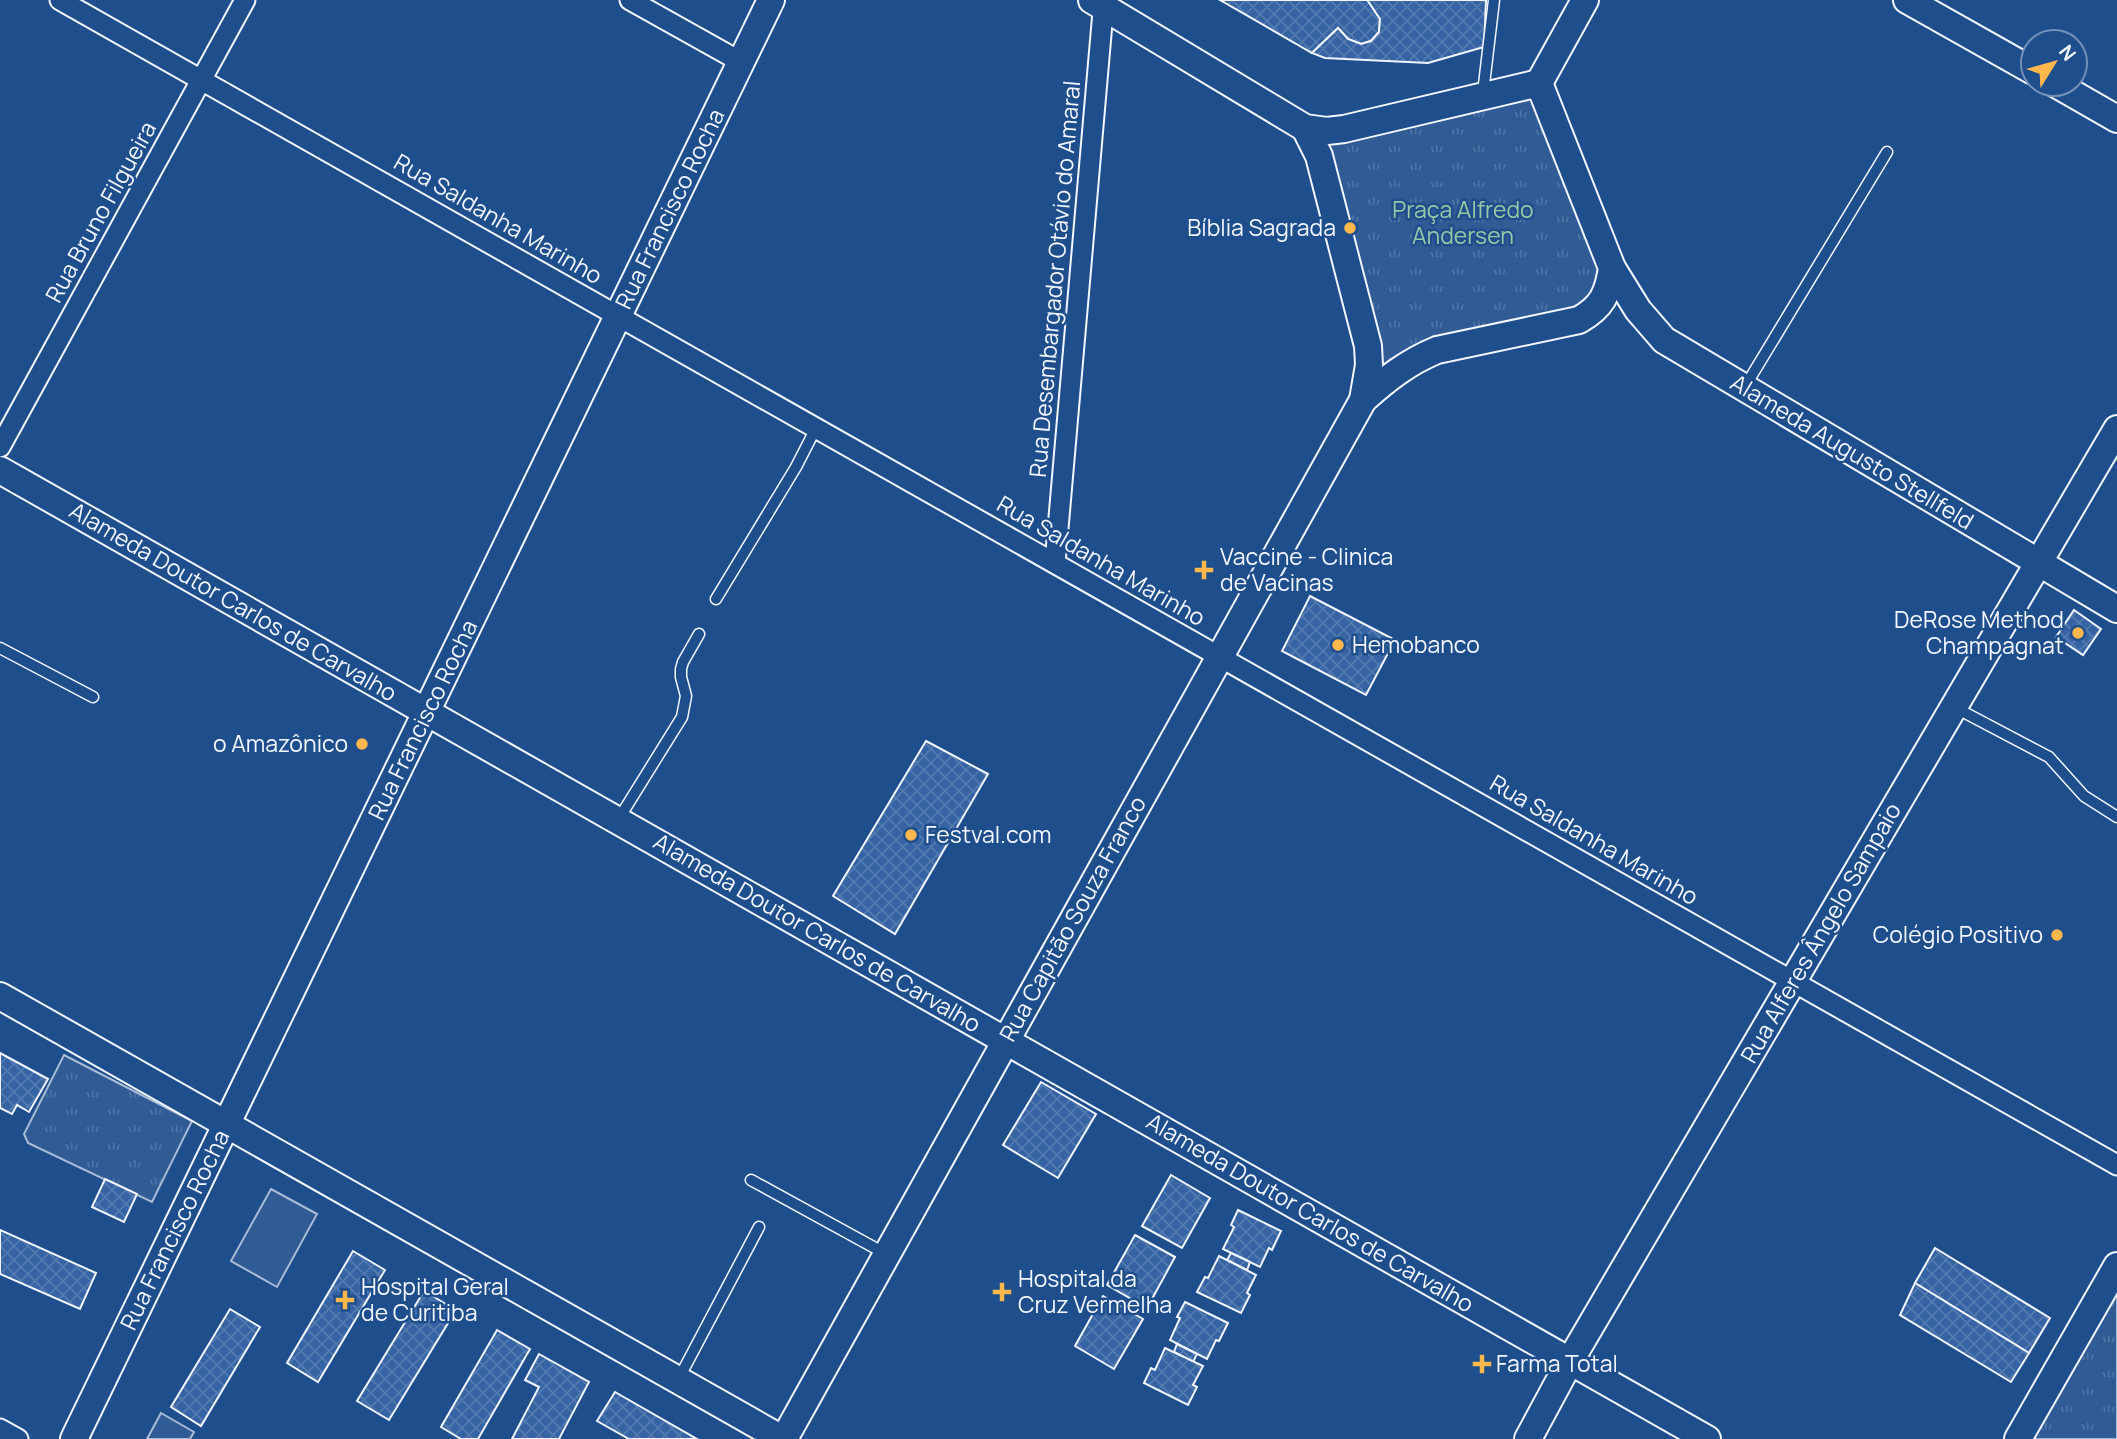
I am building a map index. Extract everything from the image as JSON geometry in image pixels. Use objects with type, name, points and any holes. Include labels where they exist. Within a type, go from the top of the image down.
[{"type":"street","name":"Rua Saldanha Marinho","points":[[60,0],[2117,1164]]},
{"type":"street","name":"Rua Bruno Filgueira","points":[[0,447],[245,0]]},
{"type":"street","points":[[630,0],[741,62]]},
{"type":"street","name":"Rua Francisco Rocha","points":[[74,1439],[771,0]]},
{"type":"street","points":[[1100,3],[1306,128],[1327,131],[1539,83],[1585,0]]},
{"type":"street","points":[[1907,0],[2019,63]]},
{"type":"street","name":"Rua Desembargador Otávio do Amaral","points":[[1055,563],[1100,3]]},
{"type":"street","points":[[1363,400],[1404,366],[1437,349],[1579,320],[1601,303],[1609,290],[1612,268],[1539,83]]},
{"type":"street","points":[[2081,98],[2117,118]]},
{"type":"street","points":[[1306,128],[1319,156],[1368,346],[1369,365],[1363,400]]},
{"type":"street","name":"Alameda Augusto Stellfeld","points":[[1612,268],[1638,310],[1664,340],[2117,609]]},
{"type":"street","name":"Rua Capitão Souza Franco","points":[[783,1439],[1363,400]]},
{"type":"street","name":"Rua Alferes Ângelo Sampaio","points":[[1528,1439],[1570,1361],[2117,429]]},
{"type":"street","name":"Alameda Doutor Carlos de Carvalho","points":[[0,470],[1707,1439]]},
{"type":"street","points":[[0,996],[783,1439]]},
{"type":"street","points":[[2018,1439],[2117,1266]]},
{"type":"street","points":[[0,1429],[18,1439]]},
{"type":"lane","points":[[1483,97],[1494,0]]},
{"type":"lane","points":[[1744,388],[1887,152]]},
{"type":"lane","points":[[716,599],[796,467],[816,428]]},
{"type":"lane","points":[[618,820],[682,717],[686,696],[681,670],[699,634]]},
{"type":"lane","points":[[0,648],[93,697]]},
{"type":"lane","points":[[1954,707],[2049,757],[2084,796],[2117,817]]},
{"type":"lane","points":[[751,1180],[887,1255]]},
{"type":"lane","points":[[678,1380],[759,1227]]},
{"type":"green space","name":"Praça Alfredo Andersen","points":[[1539,83],[1612,268],[1601,303],[1367,382],[1319,156],[1327,131]]},
{"type":"green space","points":[[64,1055],[192,1121],[152,1202],[28,1143],[24,1134]]},
{"type":"green space","points":[[2117,1266],[2117,1439],[2018,1439]]},
{"type":"shaded area","points":[[271,1189],[317,1214],[277,1287],[231,1261]]},
{"type":"shaded area","points":[[161,1413],[194,1432],[190,1439],[147,1439]]},
{"type":"building","points":[[1220,0],[1369,0],[1380,19],[1379,32],[1371,41],[1361,44],[1348,39],[1338,28],[1312,53]]},
{"type":"building","points":[[1369,0],[1486,0],[1484,47],[1428,63],[1325,58],[1312,53],[1338,28],[1348,39],[1361,44],[1371,41],[1379,32],[1380,19]]},
{"type":"building","name":"Hemobanco","points":[[1310,596],[1395,640],[1366,695],[1282,651]]},
{"type":"building","name":"DeRose Method Champagnat","points":[[2074,610],[2101,629],[2083,655],[2056,637]]},
{"type":"building","name":"Festval.com","points":[[926,741],[988,774],[895,934],[833,896]]},
{"type":"building","points":[[0,1053],[48,1079],[29,1112],[17,1105],[12,1114],[0,1108]]},
{"type":"building","points":[[1041,1082],[1096,1114],[1058,1178],[1003,1145]]},
{"type":"building","points":[[1171,1175],[1210,1198],[1182,1248],[1142,1226]]},
{"type":"building","points":[[105,1179],[137,1194],[124,1222],[92,1207]]},
{"type":"building","points":[[1238,1210],[1281,1231],[1260,1267],[1223,1249],[1234,1227],[1231,1225]]},
{"type":"building","points":[[0,1230],[96,1273],[80,1309],[0,1274]]},
{"type":"building","points":[[1135,1235],[1175,1257],[1147,1308],[1107,1285]]},
{"type":"building","points":[[1935,1248],[2050,1318],[2029,1353],[1915,1283]]},
{"type":"building","points":[[353,1251],[385,1270],[318,1382],[287,1363]]},
{"type":"building","points":[[1231,1253],[1250,1262],[1247,1270],[1227,1260]]},
{"type":"building","points":[[1219,1256],[1256,1275],[1241,1313],[1197,1292]]},
{"type":"building","points":[[1915,1283],[2029,1353],[2011,1382],[1900,1315]]},
{"type":"building","points":[[424,1291],[456,1310],[389,1420],[357,1401]]},
{"type":"building","points":[[1103,1296],[1143,1319],[1114,1369],[1075,1346]]},
{"type":"building","points":[[1185,1302],[1228,1323],[1207,1359],[1170,1340]]},
{"type":"building","points":[[230,1309],[260,1327],[201,1426],[171,1407]]},
{"type":"building","points":[[497,1330],[530,1349],[478,1439],[461,1439],[441,1427]]},
{"type":"building","points":[[1177,1344],[1197,1354],[1193,1362],[1174,1352]]},
{"type":"building","points":[[1165,1348],[1203,1366],[1193,1385],[1197,1387],[1188,1405],[1144,1383],[1151,1368],[1155,1370]]},
{"type":"building","points":[[539,1354],[589,1382],[559,1439],[512,1439],[539,1387],[525,1380]]},
{"type":"building","points":[[615,1392],[697,1439],[629,1439],[597,1421]]},
{"type":"place","name":"Bíblia Sagrada","points":[[1350,228]]},
{"type":"place","name":"Vaccine - Clinica de Vacinas","points":[[1204,570]]},
{"type":"place","name":"DeRose Method Champagnat","points":[[2078,633]]},
{"type":"place","name":"Hemobanco","points":[[1338,645]]},
{"type":"place","name":"o Amazônico","points":[[362,744]]},
{"type":"place","name":"Festval.com","points":[[911,835]]},
{"type":"place","name":"Colégio Positivo","points":[[2057,935]]},
{"type":"place","name":"Hospital da Cruz Vermelha","points":[[1002,1292]]},
{"type":"place","name":"Hospital Geral de Curitiba","points":[[345,1300]]},
{"type":"place","name":"Farma Total","points":[[1482,1364]]}]
